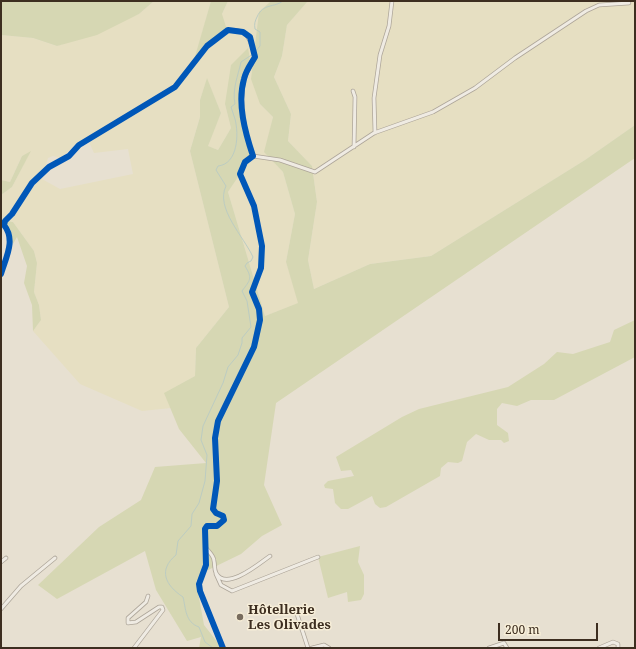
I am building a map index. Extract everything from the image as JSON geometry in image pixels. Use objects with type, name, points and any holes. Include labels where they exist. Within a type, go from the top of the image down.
[{"type":"street","points":[[375,133],[374,98],[380,55],[390,26],[392,1]]},
{"type":"street","points":[[223,648],[199,588],[200,580],[205,569],[206,527],[210,525],[217,526],[224,520],[223,516],[216,513],[213,509],[217,481],[215,438],[218,421],[254,346],[260,320],[258,308],[252,292],[261,268],[262,246],[254,206],[240,174],[245,162],[253,156],[280,160],[315,172],[375,133],[433,112],[481,84],[516,58],[586,11],[599,5],[629,3]]},
{"type":"street","points":[[1,274],[11,241],[10,232],[4,225],[5,221],[12,214],[32,183],[49,167],[70,156],[80,145],[175,87],[206,46],[225,32],[235,30],[243,32],[250,37],[255,55],[244,78],[242,91],[245,127],[253,156]]},
{"type":"street","points":[[353,91],[355,102],[354,147]]},
{"type":"street","points":[[206,548],[214,560],[216,574],[221,585],[232,591],[318,557]]},
{"type":"street","points":[[216,574],[221,579],[239,576],[248,572],[270,556]]},
{"type":"street","points":[[1,562],[6,558]]},
{"type":"street","points":[[1,609],[21,586],[55,558]]},
{"type":"street","points":[[134,648],[163,610],[162,607],[158,607],[136,622],[128,624],[128,618],[146,602],[148,596]]},
{"type":"street","points":[[296,611],[308,648]]},
{"type":"street","points":[[599,648],[613,642],[618,644],[618,648]]},
{"type":"street","points":[[489,648],[504,643],[507,648]]},
{"type":"street","points":[[312,648],[324,645],[329,648]]},
{"type":"shaded area","points":[[154,1],[211,1],[195,60],[228,1],[271,1],[259,13],[260,104],[273,117],[265,152],[283,172],[295,214],[286,262],[299,303],[265,316],[228,192],[254,152],[244,118],[245,84],[225,104],[231,128],[218,150],[207,146],[221,113],[207,79],[200,100],[200,117],[190,151],[229,307],[196,348],[195,376],[165,393],[171,408],[142,411],[80,384],[33,331],[41,320],[39,305],[34,292],[37,263],[34,251],[13,222],[1,220],[1,195],[12,187],[30,152],[22,156],[10,182],[1,180],[1,35],[33,38],[57,46],[139,14]],"holes":[[[79,141],[89,142],[94,153],[128,149],[133,174],[60,189],[42,179],[48,158],[53,156],[61,158]]]},
{"type":"shaded area","points":[[308,1],[635,1],[635,125],[585,160],[431,256],[370,264],[314,289],[308,260],[317,202],[312,166],[288,141],[291,114],[274,77],[282,56],[287,25]]},
{"type":"green space","points":[[1,1],[154,1],[139,14],[97,35],[57,46],[33,38],[1,35]]},
{"type":"green space","points":[[211,1],[228,1],[222,14],[227,30],[194,60]]},
{"type":"green space","points":[[271,1],[308,1],[287,25],[282,56],[274,77],[291,114],[288,141],[312,166],[317,202],[308,260],[314,289],[370,264],[431,256],[585,160],[635,125],[635,158],[276,403],[264,485],[282,525],[262,536],[241,554],[206,571],[196,581],[204,625],[222,648],[199,648],[201,637],[187,641],[156,590],[145,551],[57,599],[38,585],[99,527],[141,500],[155,467],[206,463],[179,429],[164,393],[195,376],[196,348],[229,307],[190,151],[200,117],[200,100],[207,78],[221,113],[208,146],[218,150],[231,128],[225,104],[231,65],[248,48],[249,63],[245,84],[244,102],[246,119],[254,153],[228,192],[265,316],[298,303],[286,262],[295,214],[283,172],[264,152],[273,117],[260,104],[251,79],[259,12]]},
{"type":"green space","points":[[31,151],[12,187],[1,195],[1,180],[10,182],[22,156]]},
{"type":"green space","points":[[1,220],[13,222],[34,251],[37,263],[34,292],[39,305],[41,320],[33,331],[32,305],[24,283],[27,266],[17,237],[13,244],[8,226],[1,227]]},
{"type":"green space","points":[[635,320],[635,357],[554,400],[531,400],[517,406],[502,403],[497,409],[497,425],[508,433],[509,441],[504,443],[501,440],[489,440],[476,434],[467,442],[462,461],[458,463],[448,462],[441,468],[440,476],[386,507],[380,508],[375,504],[372,496],[348,509],[341,509],[335,503],[333,489],[325,488],[324,485],[328,481],[354,476],[351,470],[341,471],[336,457],[402,417],[419,409],[508,387],[544,364],[557,352],[573,354],[610,342],[614,330]]},
{"type":"green space","points":[[360,546],[358,562],[364,575],[364,594],[361,600],[348,602],[347,592],[328,598],[318,557]]},
{"type":"waterway","points":[[255,52],[260,46],[260,32],[255,29],[255,23],[259,13],[265,8],[283,1]]},
{"type":"waterway","points":[[213,648],[205,642],[199,627],[191,622],[183,597],[168,582],[166,572],[167,566],[176,555],[178,541],[191,526],[192,514],[199,503],[205,481],[207,455],[201,440],[203,426],[223,383],[228,367],[238,355],[242,338],[251,327],[247,301],[242,291],[250,279],[245,266],[253,257],[227,213],[224,204],[226,186],[216,170],[218,166],[225,164],[230,160],[236,147],[237,132],[235,118],[231,107],[235,104],[235,88],[241,62],[253,54]]},
{"type":"cycle path","points":[[1,274],[10,243],[8,231],[4,225],[5,221],[12,214],[32,183],[49,167],[69,156],[79,145],[175,87],[207,46],[228,30],[243,32],[250,37],[255,57],[245,76],[241,98],[243,118],[253,156],[245,162],[240,174],[254,206],[262,246],[261,268],[252,292],[259,309],[260,320],[254,347],[218,421],[215,438],[217,481],[213,509],[216,513],[223,516],[224,520],[217,526],[207,526],[205,529],[206,565],[199,584],[200,591],[223,648]]},
{"type":"place","name":"Hôtellerie Les Olivades","points":[[240,617]]}]
